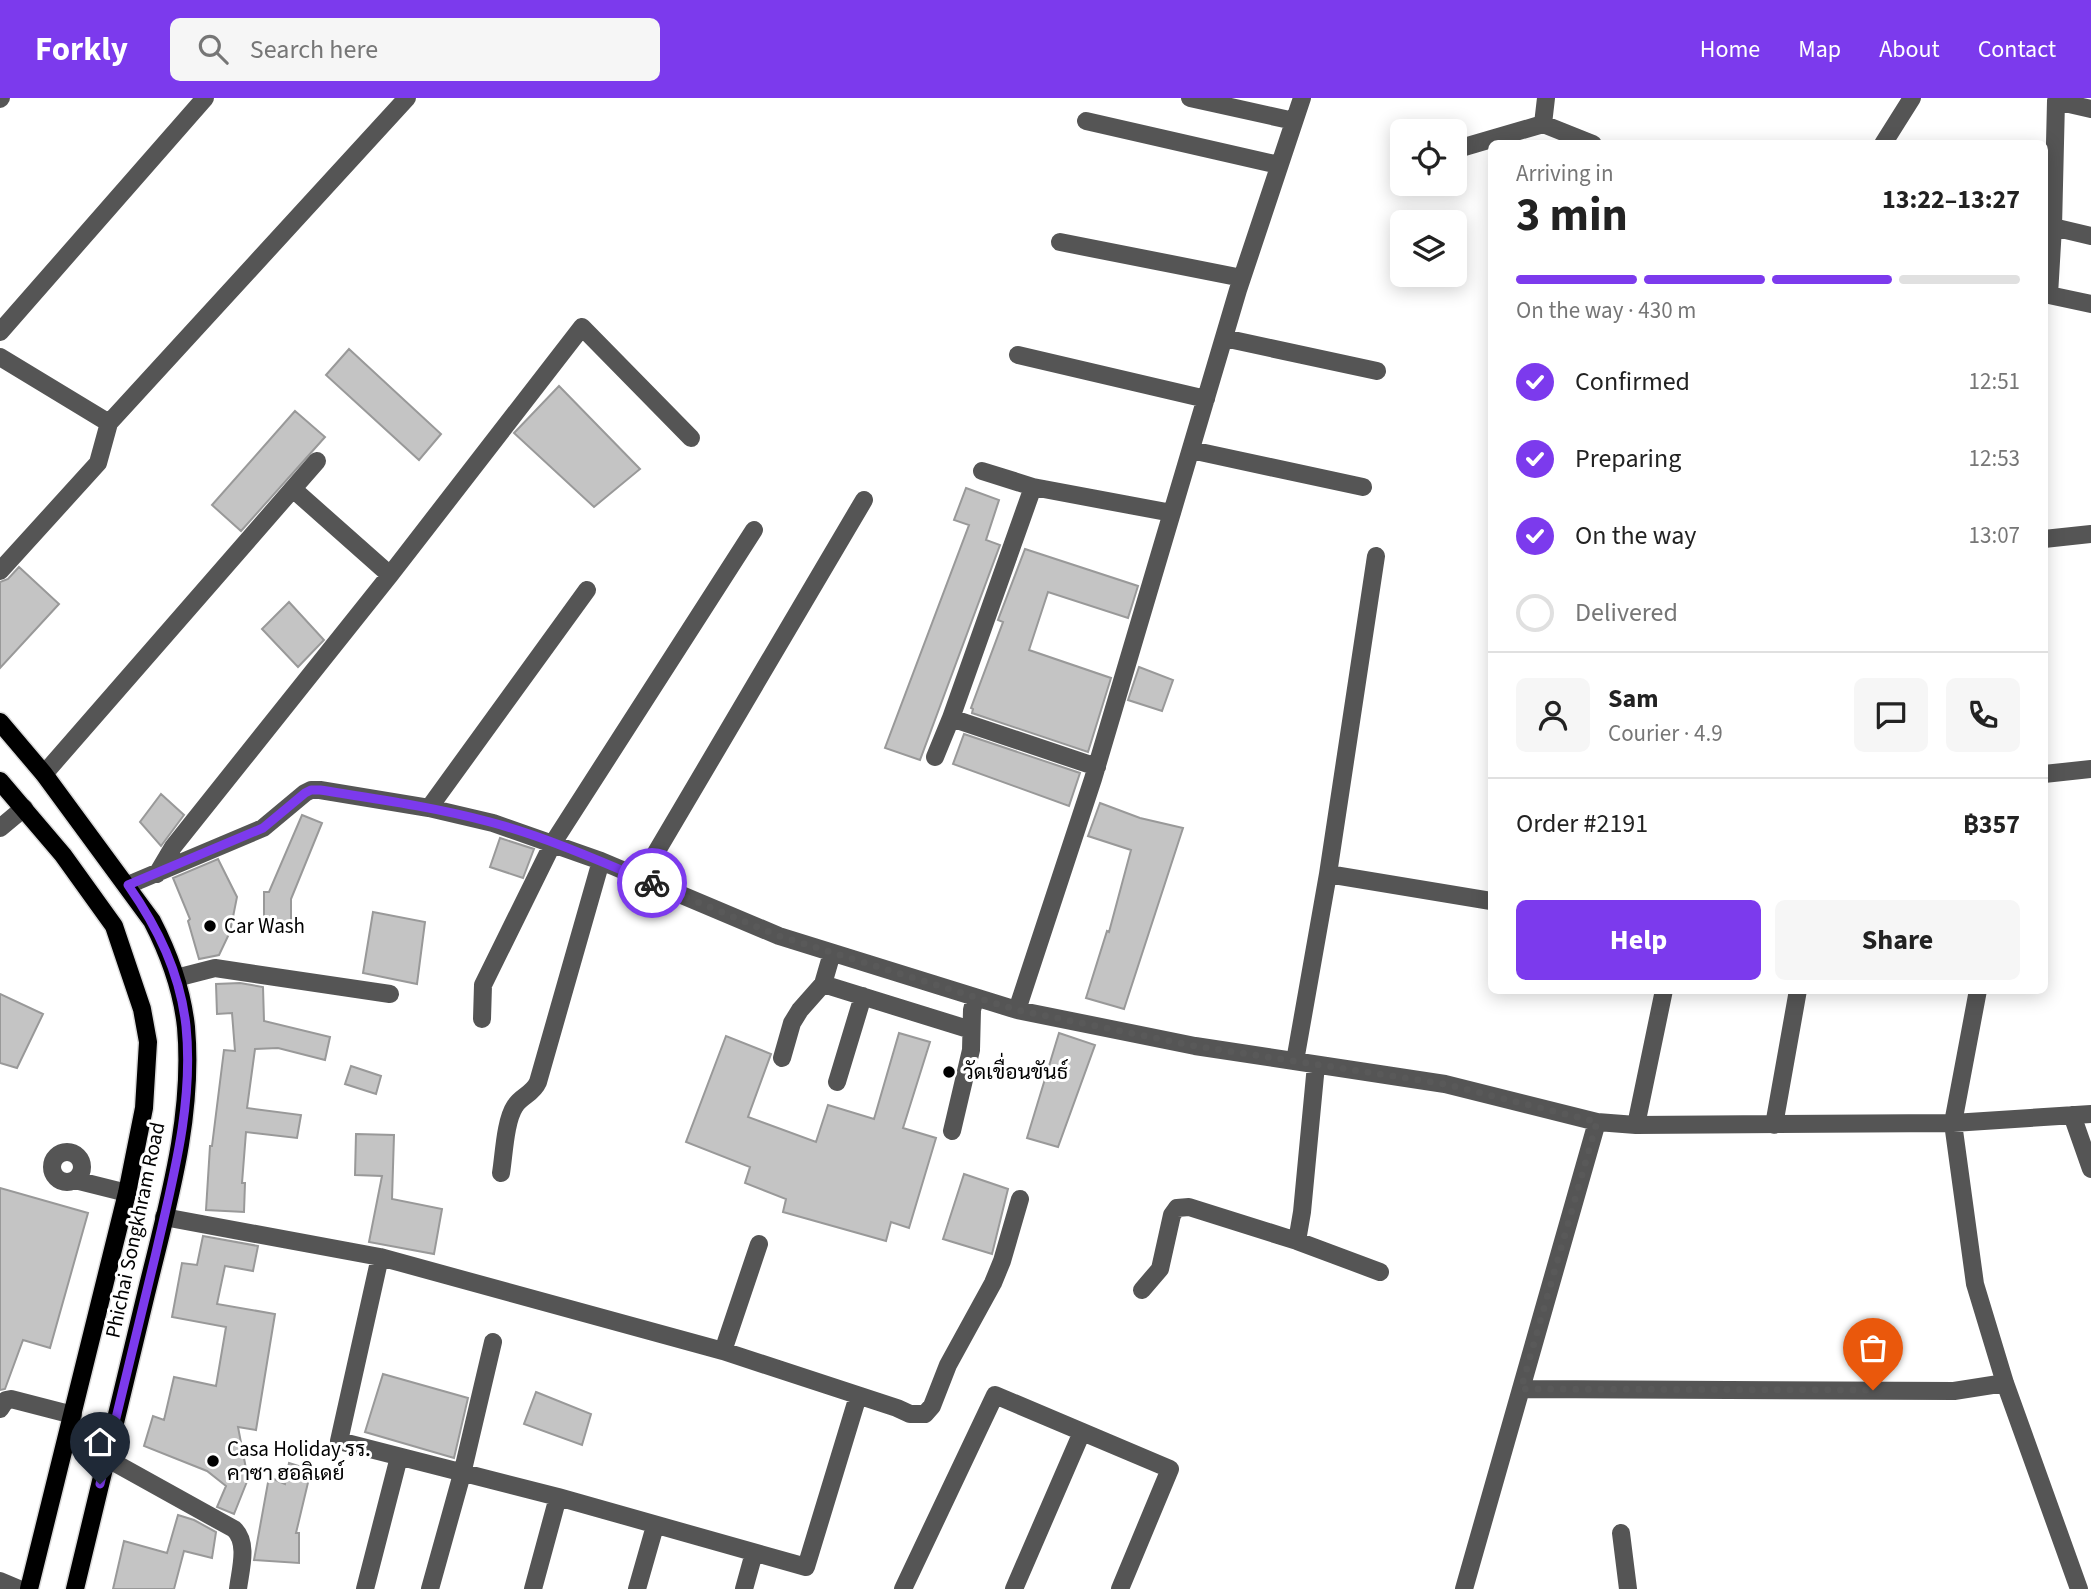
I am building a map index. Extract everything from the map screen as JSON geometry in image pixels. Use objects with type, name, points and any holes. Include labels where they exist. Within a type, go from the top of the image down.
[{"type":"main road","name":"Phichai Songkhram Road","points":[[0,722],[44,774],[152,921],[176,978],[186,1026],[187,1077],[179,1157],[75,1589]]},
{"type":"main road","name":"Phichai Songkhram Road","points":[[0,781],[63,855],[114,926],[142,1009],[148,1042],[144,1108],[127,1193],[29,1589]]},
{"type":"street","points":[[0,332],[205,98]]},
{"type":"street","points":[[0,571],[98,463],[109,423],[407,98]]},
{"type":"street","points":[[1190,98],[1294,121]]},
{"type":"street","points":[[1017,1010],[1097,767],[1242,278],[1302,98]]},
{"type":"street","points":[[1543,124],[1546,98]]},
{"type":"street","points":[[1886,140],[1912,98]]},
{"type":"street","points":[[2048,274],[2053,227],[2056,101],[2091,109]]},
{"type":"street","points":[[1086,121],[1279,165]]},
{"type":"street","points":[[1488,140],[1543,124],[1584,140]]},
{"type":"street","points":[[1467,146],[1488,140]]},
{"type":"street","points":[[2053,227],[2091,236]]},
{"type":"street","points":[[1060,243],[1242,278]]},
{"type":"street","points":[[2048,293],[2091,304]]},
{"type":"street","points":[[157,874],[173,847],[390,575],[582,327],[691,438]]},
{"type":"street","points":[[1224,338],[1377,372]]},
{"type":"street","points":[[1018,355],[1206,399]]},
{"type":"street","points":[[0,357],[109,423]]},
{"type":"street","points":[[1191,450],[1363,487]]},
{"type":"street","points":[[44,774],[317,461]]},
{"type":"street","points":[[982,471],[1033,486],[1172,513]]},
{"type":"street","points":[[935,758],[1033,486]]},
{"type":"street","points":[[293,489],[390,575]]},
{"type":"street","points":[[641,878],[864,500]]},
{"type":"street","points":[[482,1019],[483,985],[553,844],[754,530]]},
{"type":"street","points":[[2048,539],[2091,534]]},
{"type":"street","points":[[1295,1061],[1328,874],[1376,556]]},
{"type":"street","points":[[429,808],[587,590]]},
{"type":"street","points":[[951,718],[1097,767]]},
{"type":"street","points":[[2048,774],[2091,769]]},
{"type":"street","points":[[128,885],[263,828],[311,790],[429,808],[493,823],[601,861],[779,936],[1017,1010],[1195,1046],[1445,1084],[1597,1122],[1636,1125],[1953,1123],[2091,1114]]},
{"type":"street","points":[[0,828],[23,808]]},
{"type":"street","points":[[501,1173],[511,1115],[519,1101],[530,1094],[538,1082],[601,861]]},
{"type":"street","points":[[1328,874],[1488,901]]},
{"type":"street","points":[[782,1058],[792,1023],[823,984],[832,953]]},
{"type":"street","points":[[176,978],[215,968],[390,994]]},
{"type":"street","points":[[823,984],[971,1030]]},
{"type":"street","points":[[1636,1125],[1663,994]]},
{"type":"street","points":[[1773,1125],[1797,994]]},
{"type":"street","points":[[1977,994],[1953,1123],[1975,1284],[2005,1383],[2078,1589]]},
{"type":"street","points":[[837,1082],[863,996]]},
{"type":"street","points":[[952,1131],[971,1050],[975,998]]},
{"type":"street","points":[[1297,1241],[1316,1065]]},
{"type":"street","points":[[2072,1115],[2091,1169]]},
{"type":"street","points":[[1464,1589],[1597,1122]]},
{"type":"street","points":[[75,1180],[127,1193]]},
{"type":"street","points":[[164,1217],[380,1256],[723,1351],[910,1414],[925,1414],[932,1406],[948,1365],[998,1272],[1020,1199]]},
{"type":"street","points":[[1142,1290],[1160,1269],[1172,1215],[1177,1208],[1189,1207],[1297,1241],[1380,1272]]},
{"type":"street","points":[[723,1351],[759,1244]]},
{"type":"street","points":[[380,1256],[339,1441],[558,1497],[806,1567],[858,1396]]},
{"type":"street","points":[[430,1589],[462,1474],[492,1342]]},
{"type":"street","points":[[1521,1389],[1954,1391],[2005,1383]]},
{"type":"street","points":[[903,1589],[995,1395],[1170,1469],[1120,1589]]},
{"type":"street","points":[[0,1409],[6,1400],[10,1399],[72,1415]]},
{"type":"street","points":[[1014,1589],[1082,1432]]},
{"type":"street","points":[[365,1589],[400,1457]]},
{"type":"street","points":[[106,1458],[240,1535],[242,1546],[238,1589]]},
{"type":"street","points":[[533,1589],[558,1497]]},
{"type":"street","points":[[638,1589],[654,1526]]},
{"type":"street","points":[[1621,1533],[1628,1589]]},
{"type":"street","points":[[744,1589],[754,1553]]},
{"type":"street","points":[[0,1581],[19,1589]]},
{"type":"building","points":[[349,349],[441,434],[419,460],[326,375]]},
{"type":"building","points":[[559,386],[640,469],[594,507],[514,433]]},
{"type":"building","points":[[295,411],[325,437],[241,531],[212,505]]},
{"type":"building","points":[[966,488],[999,500],[986,540],[1000,545],[920,760],[885,748],[969,525],[954,520]]},
{"type":"building","points":[[1025,549],[1138,586],[1128,618],[1048,592],[1029,650],[1111,678],[1088,752],[972,713],[971,708],[1003,622],[998,620]]},
{"type":"building","points":[[19,567],[59,604],[0,668],[0,582],[8,579]]},
{"type":"building","points":[[289,602],[324,640],[298,667],[262,629]]},
{"type":"building","points":[[1139,667],[1173,680],[1162,711],[1128,700]]},
{"type":"building","points":[[964,734],[1080,773],[1069,806],[953,764]]},
{"type":"building","points":[[161,794],[184,815],[161,846],[140,822]]},
{"type":"building","points":[[1100,803],[1140,818],[1183,828],[1124,1009],[1086,998],[1107,931],[1109,932],[1131,850],[1088,836]]},
{"type":"building","points":[[302,815],[322,823],[291,899],[291,930],[264,930],[264,892],[269,892]]},
{"type":"building","points":[[500,838],[534,849],[523,878],[490,867]]},
{"type":"building","points":[[218,859],[237,897],[230,932],[219,955],[199,959],[188,921],[190,919],[173,878]]},
{"type":"building","points":[[373,912],[425,922],[417,984],[363,973]]},
{"type":"building","points":[[240,983],[263,987],[264,1021],[330,1037],[325,1060],[278,1048],[255,1049],[247,1108],[301,1115],[297,1138],[246,1132],[242,1183],[245,1183],[244,1212],[206,1210],[210,1146],[224,1050],[235,1051],[232,1013],[217,1014],[216,984]]},
{"type":"building","points":[[0,994],[43,1014],[17,1068],[0,1063]]},
{"type":"building","points":[[899,1033],[930,1042],[903,1128],[936,1138],[909,1228],[891,1222],[886,1241],[783,1212],[786,1199],[745,1183],[750,1167],[686,1142],[726,1036],[771,1054],[748,1117],[816,1142],[828,1105],[874,1119]]},
{"type":"building","points":[[1059,1033],[1095,1045],[1058,1147],[1027,1138]]},
{"type":"building","points":[[351,1066],[381,1076],[376,1094],[345,1084]]},
{"type":"building","points":[[356,1134],[394,1135],[392,1199],[442,1209],[434,1254],[369,1242],[382,1176],[355,1175]]},
{"type":"building","points":[[964,1174],[1008,1189],[992,1254],[943,1239]]},
{"type":"building","points":[[0,1188],[88,1213],[50,1348],[23,1340],[5,1389],[0,1390]]},
{"type":"building","points":[[203,1236],[258,1246],[253,1271],[225,1266],[217,1304],[275,1314],[256,1430],[238,1427],[248,1479],[234,1514],[217,1507],[226,1486],[207,1471],[144,1446],[153,1416],[164,1420],[174,1377],[216,1386],[226,1327],[172,1317],[182,1263],[197,1265]]},
{"type":"building","points":[[383,1374],[468,1398],[454,1458],[365,1432]]},
{"type":"building","points":[[536,1392],[591,1414],[582,1445],[524,1424]]},
{"type":"building","points":[[289,1463],[311,1470],[296,1533],[299,1533],[299,1563],[254,1560],[269,1477],[285,1484]]},
{"type":"building","points":[[178,1515],[216,1532],[212,1558],[184,1551],[174,1589],[113,1589],[124,1541],[167,1553]]},
{"type":"way so far","points":[[652,883],[779,936],[1017,1010],[1195,1046],[1445,1084],[1597,1122],[1521,1389],[1873,1390]]},
{"type":"place","name":"Car Wash","points":[[210,926]]},
{"type":"place","name":"วัดเขื่อนขันธ์","points":[[949,1072]]},
{"type":"place","name":"Casa Holiday รร. คาซา ฮอลิเดย์","points":[[213,1461]]},
{"type":"route","points":[[100,1484],[179,1157],[187,1077],[186,1026],[176,978],[166,948],[128,885],[263,828],[311,790],[429,808],[493,823],[601,861],[652,883]]}]
